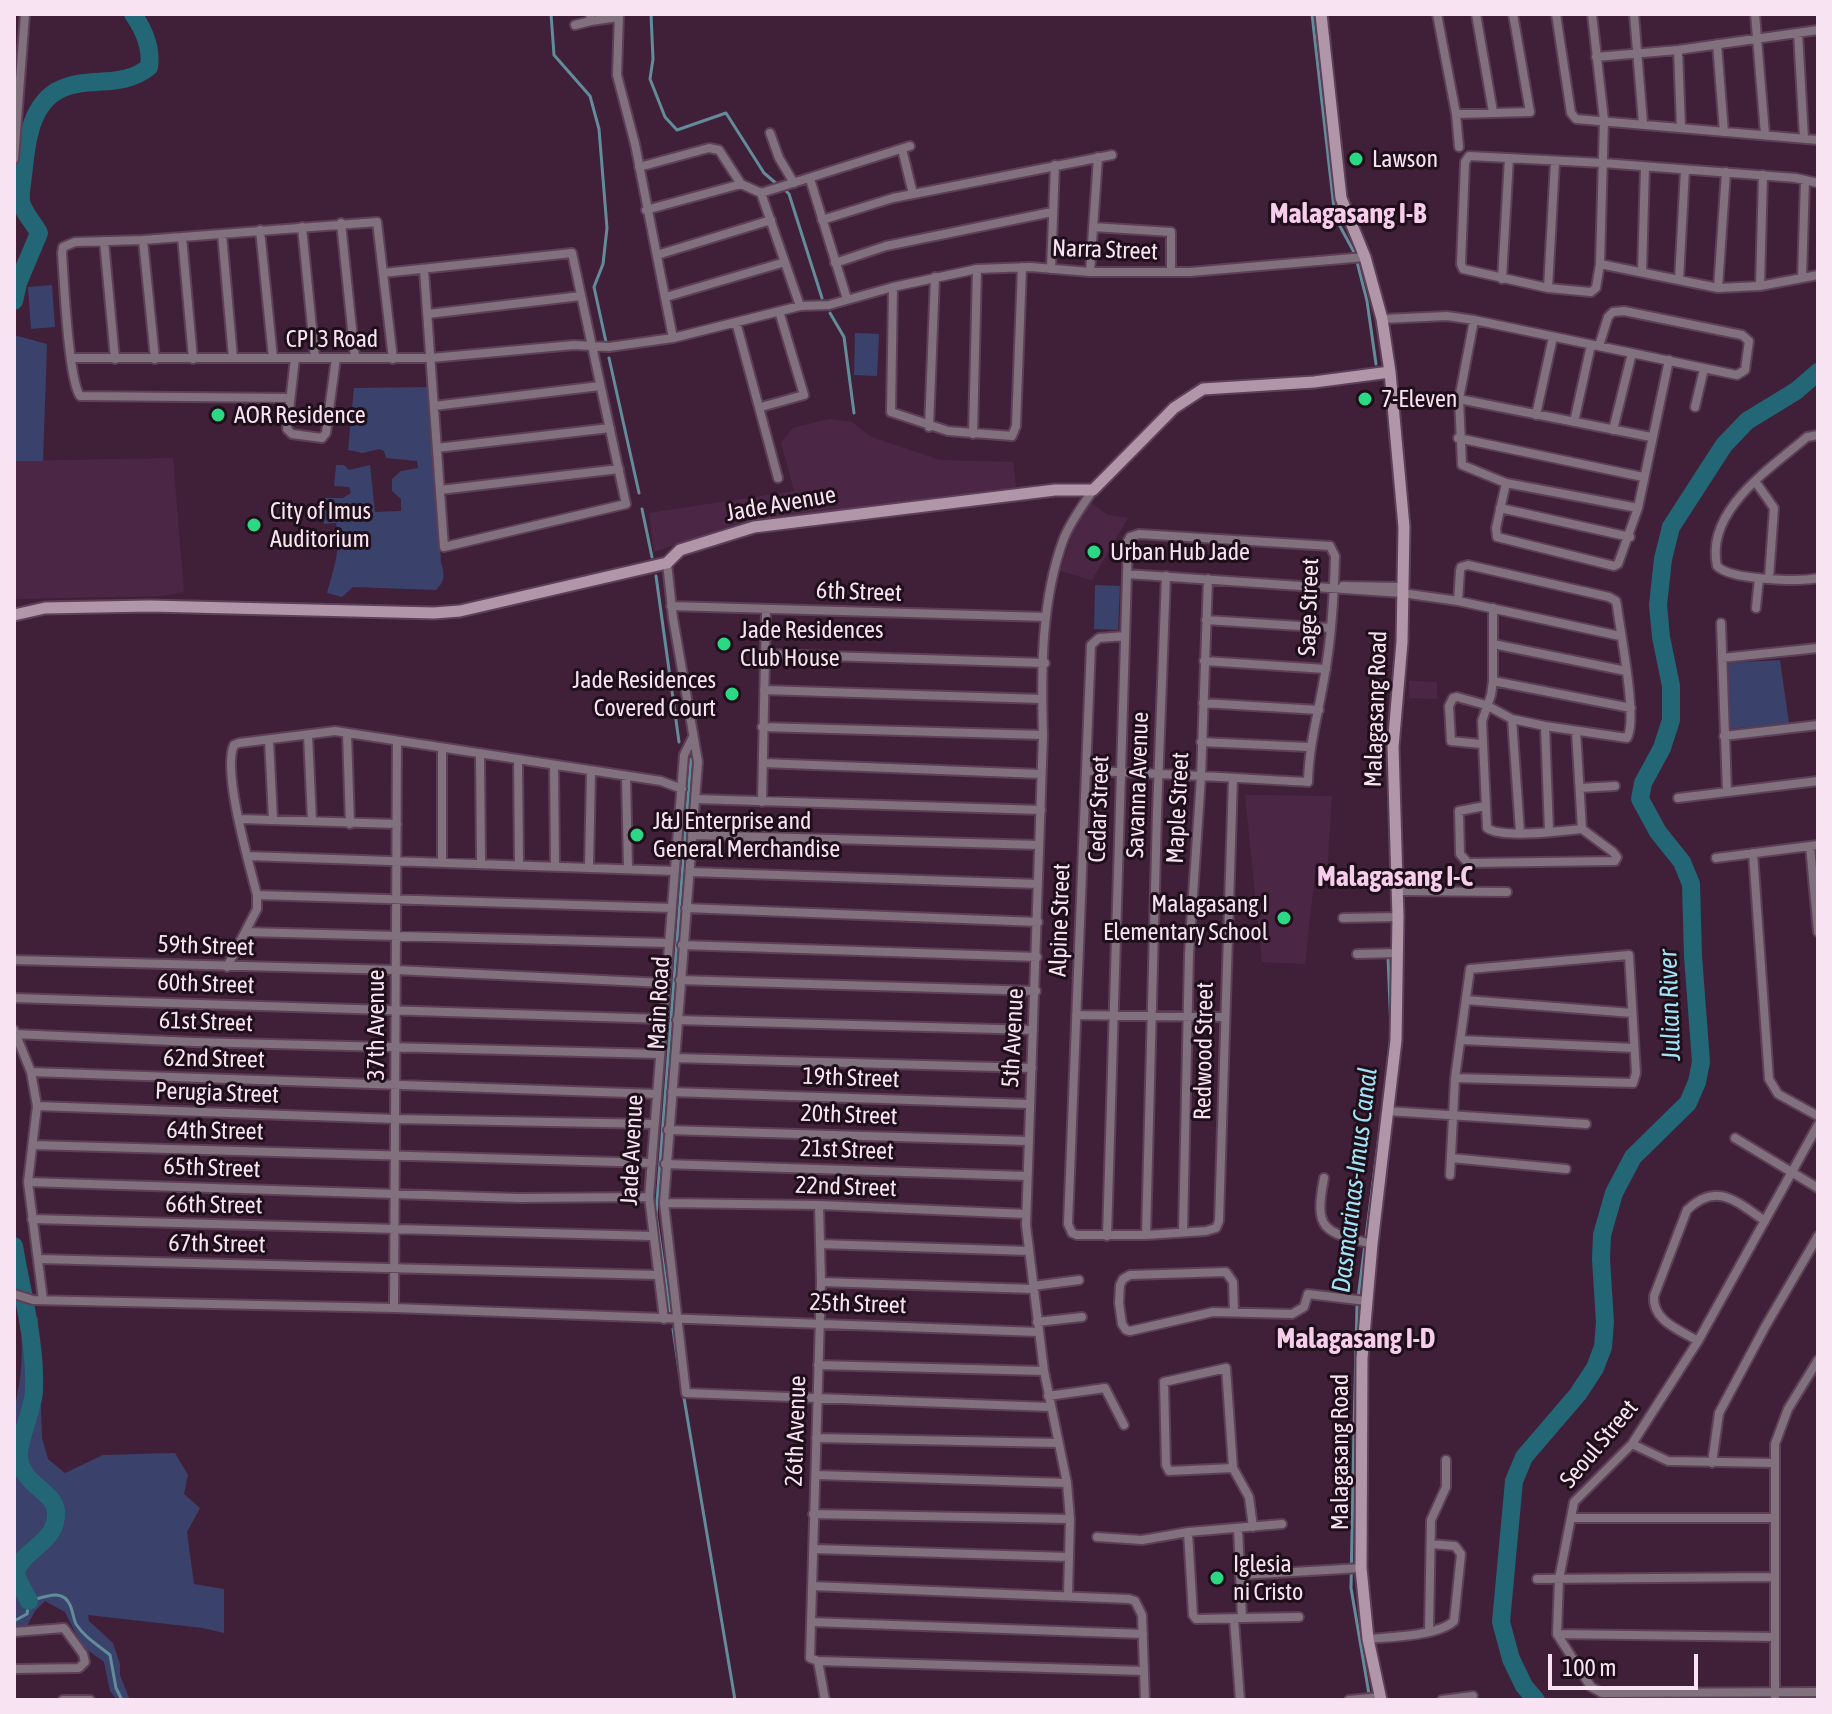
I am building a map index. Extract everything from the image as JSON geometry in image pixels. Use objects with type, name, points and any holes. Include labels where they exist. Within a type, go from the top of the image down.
[{"type":"main road","name":"Malagasang Road","points":[[1321,14],[1341,198],[1365,257],[1382,319],[1404,527],[1402,642],[1393,747],[1398,917],[1396,1040],[1362,1358],[1361,1568],[1368,1639],[1381,1699]]},
{"type":"main road","points":[[1093,490],[1174,408],[1203,389],[1283,385],[1390,372]]},
{"type":"main road","name":"Jade Avenue","points":[[667,563],[680,550],[754,527],[1055,490],[1093,490]]},
{"type":"main road","points":[[14,615],[45,608],[150,606],[448,613],[667,563]]},
{"type":"street","points":[[14,159],[25,14]]},
{"type":"street","points":[[1437,14],[1456,114],[1459,147]]},
{"type":"street","points":[[1476,14],[1493,112]]},
{"type":"street","points":[[1456,114],[1530,112],[1513,14]]},
{"type":"street","points":[[1556,14],[1572,117],[1818,140]]},
{"type":"street","points":[[1592,14],[1604,120],[1603,163],[1600,264],[1597,284],[1591,292],[1548,288],[1467,272],[1461,264],[1465,162],[1469,156],[1603,163],[1726,172],[1818,183]]},
{"type":"street","points":[[1634,14],[1643,123]]},
{"type":"street","points":[[1755,14],[1765,134]]},
{"type":"street","points":[[575,25],[590,17],[619,16],[617,75],[673,338]]},
{"type":"street","points":[[1596,57],[1637,55],[1818,30]]},
{"type":"street","points":[[1798,33],[1804,138]]},
{"type":"street","points":[[1717,44],[1724,132]]},
{"type":"street","points":[[1678,50],[1681,127]]},
{"type":"street","points":[[770,133],[779,158],[794,183]]},
{"type":"street","points":[[639,167],[709,148],[722,152],[741,184],[761,193],[906,148],[913,194]]},
{"type":"street","points":[[822,220],[913,194],[1112,155]]},
{"type":"street","points":[[1090,272],[1098,157]]},
{"type":"street","points":[[1502,279],[1509,158]]},
{"type":"street","points":[[1548,288],[1555,162]]},
{"type":"street","points":[[1051,269],[1055,165]]},
{"type":"street","points":[[1642,272],[1645,167]]},
{"type":"street","points":[[1679,280],[1685,170]]},
{"type":"street","points":[[1718,288],[1726,172]]},
{"type":"street","points":[[1760,286],[1763,175]]},
{"type":"street","points":[[810,179],[847,299]]},
{"type":"street","points":[[1802,278],[1805,180]]},
{"type":"street","points":[[646,210],[741,184]]},
{"type":"street","points":[[761,193],[800,306]]},
{"type":"street","points":[[835,263],[886,246],[1052,212]]},
{"type":"street","points":[[657,255],[771,220]]},
{"type":"street","points":[[290,398],[80,396],[71,358],[63,247],[70,243],[377,222],[393,359]]},
{"type":"street","points":[[341,223],[355,358]]},
{"type":"street","points":[[302,227],[315,358]]},
{"type":"street","points":[[1093,227],[1171,232],[1171,272]]},
{"type":"street","points":[[260,230],[273,358]]},
{"type":"street","points":[[222,234],[233,358]]},
{"type":"street","points":[[182,237],[193,359]]},
{"type":"street","points":[[143,240],[155,359]]},
{"type":"street","points":[[104,241],[115,359]]},
{"type":"street","points":[[383,273],[572,253],[626,504],[444,547],[424,270]]},
{"type":"street","name":"Narra Street","points":[[736,322],[800,306],[824,306],[977,269],[1022,267],[1090,272],[1171,272],[1365,257]]},
{"type":"street","points":[[666,297],[785,262]]},
{"type":"street","points":[[1600,264],[1718,288],[1760,286],[1818,275]]},
{"type":"street","points":[[893,287],[891,412],[929,427],[1007,437],[1015,434],[1022,267]]},
{"type":"street","points":[[973,434],[977,269]]},
{"type":"street","points":[[929,427],[935,277]]},
{"type":"street","points":[[428,314],[581,296]]},
{"type":"street","points":[[761,407],[804,395],[779,311]]},
{"type":"street","points":[[1382,319],[1447,316],[1474,320],[1553,337],[1595,345],[1632,353],[1669,360],[1704,369],[1741,374],[1745,370],[1749,341],[1742,335],[1624,311],[1613,312],[1595,345],[1574,422]]},
{"type":"street","points":[[1474,320],[1459,399],[1458,438],[1460,462],[1464,468],[1506,483],[1638,508]]},
{"type":"street","points":[[736,322],[778,478]]},
{"type":"street","name":"CPI 3 Road","points":[[71,358],[431,358],[592,345],[609,347],[673,338],[736,322]]},
{"type":"street","points":[[1536,415],[1553,337]]},
{"type":"street","points":[[1613,430],[1632,353]]},
{"type":"street","points":[[295,358],[288,432],[322,438],[326,433],[336,358]]},
{"type":"street","points":[[1506,483],[1496,533],[1502,540],[1614,566],[1621,561],[1638,508],[1669,360]]},
{"type":"street","points":[[1695,407],[1704,369]]},
{"type":"street","points":[[434,406],[600,386]]},
{"type":"street","points":[[1459,399],[1651,437]]},
{"type":"street","points":[[437,448],[610,428]]},
{"type":"street","points":[[1818,435],[1807,437],[1740,494],[1715,545],[1717,566],[1723,572],[1759,578],[1818,578]]},
{"type":"street","points":[[1458,438],[1643,477]]},
{"type":"street","points":[[440,490],[619,469]]},
{"type":"street","points":[[1755,481],[1771,502],[1774,514],[1769,578]]},
{"type":"street","name":"5th Avenue","points":[[1068,1595],[1070,1519],[1067,1483],[1044,1371],[1026,1214],[1036,991],[1046,617],[1053,576],[1065,537],[1093,490]]},
{"type":"street","points":[[1500,508],[1630,537]]},
{"type":"street","name":"Sage Street","points":[[1127,574],[1128,541],[1133,535],[1324,545],[1334,551],[1331,628],[1319,710],[1309,747],[1308,782],[1233,778]]},
{"type":"street","name":"Jade Avenue","points":[[664,1319],[649,1197],[667,943],[685,752],[693,737],[667,563]]},
{"type":"street","points":[[1458,601],[1461,567],[1468,565],[1613,598],[1617,606],[1631,708],[1631,732],[1627,738],[1512,719],[1486,705],[1453,698],[1449,706],[1451,741],[1481,744]]},
{"type":"street","points":[[1127,574],[1402,590],[1620,636]]},
{"type":"street","name":"Cedar Street","points":[[1107,1236],[1127,574]]},
{"type":"street","name":"Savanna Avenue","points":[[1146,1235],[1150,1016],[1166,576]]},
{"type":"street","points":[[1756,608],[1759,578]]},
{"type":"street","name":"Maple Street","points":[[1183,1232],[1187,1016],[1201,777],[1208,579]]},
{"type":"street","name":"6th Street","points":[[671,606],[1046,617]]},
{"type":"street","points":[[1485,806],[1459,811],[1460,854],[1468,863],[1588,863],[1616,859],[1613,852],[1582,829],[1520,832],[1489,830],[1486,824],[1485,806],[1481,744],[1482,721],[1493,681],[1493,608]]},
{"type":"street","points":[[762,802],[766,610]]},
{"type":"street","points":[[1206,620],[1331,628]]},
{"type":"street","points":[[1721,623],[1727,792]]},
{"type":"street","name":"Alpine Street","points":[[1107,1236],[1072,1233],[1068,1224],[1091,645],[1099,638],[1125,636]]},
{"type":"street","points":[[1493,644],[1626,671]]},
{"type":"street","points":[[1722,658],[1818,648]]},
{"type":"street","points":[[765,654],[1045,663]]},
{"type":"street","points":[[1204,661],[1326,669]]},
{"type":"street","points":[[1493,681],[1631,708]]},
{"type":"street","points":[[764,690],[1042,699]]},
{"type":"street","points":[[1203,703],[1319,710]]},
{"type":"street","points":[[1512,719],[1520,832]]},
{"type":"street","points":[[1724,736],[1818,725]]},
{"type":"street","points":[[1545,726],[1549,831]]},
{"type":"street","points":[[762,727],[1043,735]]},
{"type":"street","points":[[227,967],[257,909],[257,895],[233,785],[232,748],[239,743],[335,731],[661,781],[682,789]]},
{"type":"street","points":[[1576,731],[1582,829]]},
{"type":"street","points":[[347,733],[350,824]]},
{"type":"street","points":[[308,735],[312,821]]},
{"type":"street","name":"Main Road","points":[[693,737],[698,762],[696,799],[682,945],[664,1203],[685,1390],[689,1395],[818,1400]]},
{"type":"street","points":[[269,740],[273,819]]},
{"type":"street","name":"37th Avenue","points":[[394,1308],[397,741]]},
{"type":"street","points":[[1201,742],[1309,747]]},
{"type":"street","points":[[442,748],[442,861]]},
{"type":"street","points":[[480,754],[481,863]]},
{"type":"street","points":[[518,760],[519,865]]},
{"type":"street","points":[[763,763],[1041,774]]},
{"type":"street","points":[[554,765],[555,866]]},
{"type":"street","points":[[589,867],[591,771]]},
{"type":"street","points":[[1086,771],[1233,778]]},
{"type":"street","points":[[626,777],[628,868]]},
{"type":"street","name":"Redwood Street","points":[[1183,1232],[1216,1228],[1220,1216],[1233,778]]},
{"type":"street","points":[[1678,798],[1818,781]]},
{"type":"street","points":[[1580,788],[1615,786]]},
{"type":"street","points":[[696,799],[1041,810]]},
{"type":"street","points":[[240,819],[397,824]]},
{"type":"street","points":[[692,835],[1039,845]]},
{"type":"street","points":[[1716,858],[1814,845],[1818,932]]},
{"type":"street","points":[[1753,853],[1769,1079],[1778,1094],[1818,1116]]},
{"type":"street","points":[[248,856],[675,871]]},
{"type":"street","points":[[691,872],[1038,884]]},
{"type":"street","points":[[1397,891],[1507,892]]},
{"type":"street","points":[[257,895],[672,908]]},
{"type":"street","points":[[686,908],[1038,922]]},
{"type":"street","points":[[1343,918],[1398,917]]},
{"type":"street","points":[[246,932],[667,943]]},
{"type":"street","points":[[682,945],[1037,957]]},
{"type":"street","points":[[1357,954],[1398,953]]},
{"type":"street","points":[[1450,1175],[1455,1078],[1470,969],[1629,955],[1633,1083],[1455,1078]]},
{"type":"street","name":"59th Street","points":[[14,960],[396,970],[664,983]]},
{"type":"street","points":[[680,980],[1036,991]]},
{"type":"street","name":"60th Street","points":[[14,998],[663,1019]]},
{"type":"street","points":[[1466,1000],[1632,1013]]},
{"type":"street","points":[[1076,1015],[1224,1017]]},
{"type":"street","points":[[677,1020],[1033,1030]]},
{"type":"street","points":[[15,1032],[31,1072],[37,1106],[28,1182],[43,1300]]},
{"type":"street","name":"61st Street","points":[[15,1032],[659,1054]]},
{"type":"street","points":[[1461,1040],[1634,1048]]},
{"type":"street","points":[[675,1058],[1032,1068]]},
{"type":"street","name":"62nd Street","points":[[31,1072],[192,1079],[396,1082],[657,1094]]},
{"type":"street","name":"19th Street","points":[[672,1092],[1029,1104]]},
{"type":"street","name":"Perugia Street","points":[[37,1106],[396,1119],[654,1124]]},
{"type":"street","points":[[1387,1111],[1453,1118],[1586,1124]]},
{"type":"street","name":"Seoul Street","points":[[1557,1634],[1559,1579],[1574,1502],[1632,1444],[1698,1341],[1818,1125]]},
{"type":"street","name":"20th Street","points":[[668,1130],[1028,1141]]},
{"type":"street","points":[[1735,1138],[1818,1188]]},
{"type":"street","name":"64th Street","points":[[33,1145],[652,1163]]},
{"type":"street","points":[[1451,1158],[1566,1169]]},
{"type":"street","name":"21st Street","points":[[665,1164],[1027,1176]]},
{"type":"street","points":[[1324,1178],[1319,1207],[1325,1227],[1337,1234],[1372,1244]]},
{"type":"street","name":"65th Street","points":[[28,1182],[518,1198],[649,1197]]},
{"type":"street","points":[[1698,1341],[1659,1317],[1653,1305],[1687,1210],[1697,1200],[1718,1195],[1730,1197],[1765,1221]]},
{"type":"street","name":"22nd Street","points":[[664,1203],[819,1205],[1026,1214]]},
{"type":"street","name":"26th Avenue","points":[[819,1205],[821,1282],[811,1622],[814,1660],[825,1700]]},
{"type":"street","name":"66th Street","points":[[32,1219],[652,1236]]},
{"type":"street","points":[[1107,1236],[1183,1232]]},
{"type":"street","points":[[1712,1463],[1719,1413],[1818,1236]]},
{"type":"street","points":[[820,1244],[1029,1251]]},
{"type":"street","name":"67th Street","points":[[38,1259],[657,1275]]},
{"type":"street","points":[[1234,1311],[1233,1282],[1226,1272],[1130,1275],[1120,1285],[1119,1303],[1126,1330],[1213,1312],[1292,1314],[1304,1307],[1308,1294],[1366,1301]]},
{"type":"street","points":[[821,1282],[1033,1287],[1079,1280]]},
{"type":"street","name":"25th Street","points":[[15,1295],[43,1300],[1038,1327],[1082,1317]]},
{"type":"street","points":[[1775,1695],[1775,1444],[1782,1422],[1818,1360]]},
{"type":"street","points":[[818,1365],[1044,1371]]},
{"type":"street","points":[[1233,1468],[1169,1471],[1166,1465],[1164,1382],[1226,1368],[1233,1468],[1249,1497],[1253,1527]]},
{"type":"street","points":[[1808,1378],[1818,1384]]},
{"type":"street","points":[[1048,1396],[1105,1388],[1124,1425]]},
{"type":"street","points":[[818,1400],[1050,1407]]},
{"type":"street","points":[[816,1438],[1058,1443]]},
{"type":"street","points":[[1632,1444],[1668,1461],[1774,1463]]},
{"type":"street","points":[[1429,1630],[1432,1514],[1446,1487],[1446,1460]]},
{"type":"street","points":[[816,1475],[1067,1483]]},
{"type":"street","points":[[813,1514],[1070,1519]]},
{"type":"street","points":[[1571,1518],[1774,1518]]},
{"type":"street","points":[[1097,1537],[1142,1540],[1188,1532],[1282,1524]]},
{"type":"street","points":[[1238,1528],[1242,1575],[1238,1618],[1240,1700]]},
{"type":"street","points":[[1188,1532],[1193,1615],[1196,1619],[1299,1617]]},
{"type":"street","points":[[1368,1639],[1429,1630],[1450,1625],[1454,1621],[1461,1554],[1455,1546],[1431,1544]]},
{"type":"street","points":[[814,1549],[1069,1557]]},
{"type":"street","points":[[1242,1575],[1361,1568]]},
{"type":"street","points":[[1537,1579],[1775,1577]]},
{"type":"street","points":[[812,1586],[1068,1595],[1135,1601],[1142,1615],[1145,1700]]},
{"type":"street","points":[[811,1622],[1143,1634]]},
{"type":"street","points":[[14,1632],[64,1628],[83,1654],[85,1662],[79,1668],[14,1669]]},
{"type":"street","points":[[1557,1634],[1775,1637]]},
{"type":"street","points":[[1557,1634],[1595,1691],[1602,1693],[1715,1696],[1818,1692]]},
{"type":"street","points":[[814,1660],[1144,1671]]},
{"type":"street","points":[[1442,1700],[1473,1696]]},
{"type":"street","points":[[1349,1700],[1381,1699]]},
{"type":"street","points":[[63,1700],[90,1700]]},
{"type":"shaded area","points":[[52,285],[55,327],[31,329],[28,287]]},
{"type":"shaded area","points":[[855,333],[879,334],[877,376],[854,375]]},
{"type":"shaded area","points":[[14,335],[47,344],[43,461],[14,461]]},
{"type":"shaded area","points":[[431,387],[443,581],[436,590],[353,587],[342,597],[327,593],[338,541],[336,523],[324,524],[324,498],[343,498],[351,493],[349,487],[334,486],[336,465],[344,465],[349,470],[370,465],[375,512],[401,511],[401,499],[392,491],[392,479],[401,471],[418,468],[417,461],[386,458],[384,451],[379,449],[363,453],[348,450],[354,388]]},
{"type":"shaded area","points":[[829,419],[852,422],[871,437],[940,460],[1013,462],[1016,487],[738,523],[654,552],[649,513],[794,491],[781,442],[793,428]]},
{"type":"shaded area","points":[[173,458],[184,592],[162,596],[14,599],[14,461]]},
{"type":"shaded area","points":[[1091,503],[1108,515],[1128,518],[1092,580],[1060,571],[1073,533]]},
{"type":"shaded area","points":[[1095,585],[1120,586],[1118,630],[1094,629]]},
{"type":"shaded area","points":[[1780,660],[1789,723],[1730,729],[1728,663]]},
{"type":"shaded area","points":[[1409,681],[1437,682],[1437,699],[1409,698]]},
{"type":"shaded area","name":"Malagasang I Elementary School","points":[[1245,795],[1332,796],[1327,873],[1315,873],[1305,964],[1262,962]]},
{"type":"shaded area","points":[[20,1313],[32,1313],[38,1318],[42,1438],[48,1459],[65,1473],[103,1455],[175,1453],[188,1475],[184,1494],[200,1508],[187,1532],[194,1584],[224,1589],[224,1633],[88,1615],[89,1621],[113,1643],[120,1675],[130,1700],[117,1700],[110,1691],[104,1662],[82,1646],[65,1612],[45,1601],[27,1626],[14,1628],[14,1409],[22,1361]]},
{"type":"waterway","points":[[14,301],[18,283],[39,233],[21,198],[31,127],[42,104],[61,89],[82,83],[128,78],[149,67],[146,39],[133,14]]},
{"type":"waterway","points":[[551,14],[554,55],[590,96],[599,129],[607,228],[603,264],[594,287],[606,342]]},
{"type":"waterway","points":[[651,14],[653,59],[650,79],[665,117],[677,130],[726,113],[764,173],[778,185]]},
{"type":"waterway","points":[[1312,14],[1335,217],[1355,254],[1367,301],[1376,364]]},
{"type":"waterway","points":[[784,189],[789,194],[822,298]]},
{"type":"waterway","points":[[830,313],[844,337],[854,413]]},
{"type":"waterway","points":[[609,358],[639,493]]},
{"type":"waterway","name":"Julian River","points":[[1536,1700],[1524,1686],[1511,1659],[1501,1622],[1514,1481],[1524,1457],[1578,1394],[1595,1368],[1603,1347],[1605,1322],[1602,1235],[1614,1193],[1633,1157],[1688,1103],[1701,1062],[1691,884],[1682,862],[1658,832],[1640,799],[1643,783],[1662,748],[1671,720],[1671,686],[1658,605],[1663,559],[1671,527],[1724,445],[1747,421],[1796,391],[1818,372]]},
{"type":"waterway","points":[[642,509],[652,557]]},
{"type":"waterway","points":[[656,576],[679,742]]},
{"type":"waterway","points":[[670,1311],[656,1215],[691,759]]},
{"type":"waterway","name":"Dasmarinas-Imus Canal","points":[[1388,957],[1391,1030]]},
{"type":"waterway","name":"Dasmarinas-Imus Canal","points":[[1369,1694],[1351,1588],[1354,1429],[1357,1306],[1383,1105]]},
{"type":"waterway","points":[[14,1246],[31,1337],[34,1373],[33,1399],[19,1457],[21,1467],[50,1498],[56,1511],[52,1531],[25,1557],[15,1574],[29,1601]]},
{"type":"waterway","points":[[673,1329],[680,1377]]},
{"type":"waterway","points":[[683,1392],[735,1700]]},
{"type":"waterway","points":[[14,1621],[27,1614],[29,1601],[52,1595],[62,1596],[70,1605],[80,1629],[110,1655],[116,1688],[122,1700]]},
{"type":"place","name":"Lawson","points":[[1356,159]]},
{"type":"place","name":"7-Eleven","points":[[1365,399]]},
{"type":"place","name":"AOR Residence","points":[[218,415]]},
{"type":"place","name":"City of Imus Auditorium","points":[[254,525]]},
{"type":"place","name":"Urban Hub Jade","points":[[1094,552]]},
{"type":"place","name":"Jade Residences Club House","points":[[724,644]]},
{"type":"place","name":"Jade Residences Covered Court","points":[[732,694]]},
{"type":"place","name":"J&J Enterprise and General Merchandise","points":[[637,835]]},
{"type":"place","name":"Malagasang I Elementary School","points":[[1284,918]]},
{"type":"place","name":"Iglesia ni Cristo","points":[[1217,1578]]},
{"type":"district","name":"Malagasang I-B","points":[[1348,214]]},
{"type":"district","name":"Malagasang I-C","points":[[1395,877]]},
{"type":"district","name":"Malagasang I-D","points":[[1356,1339]]}]
